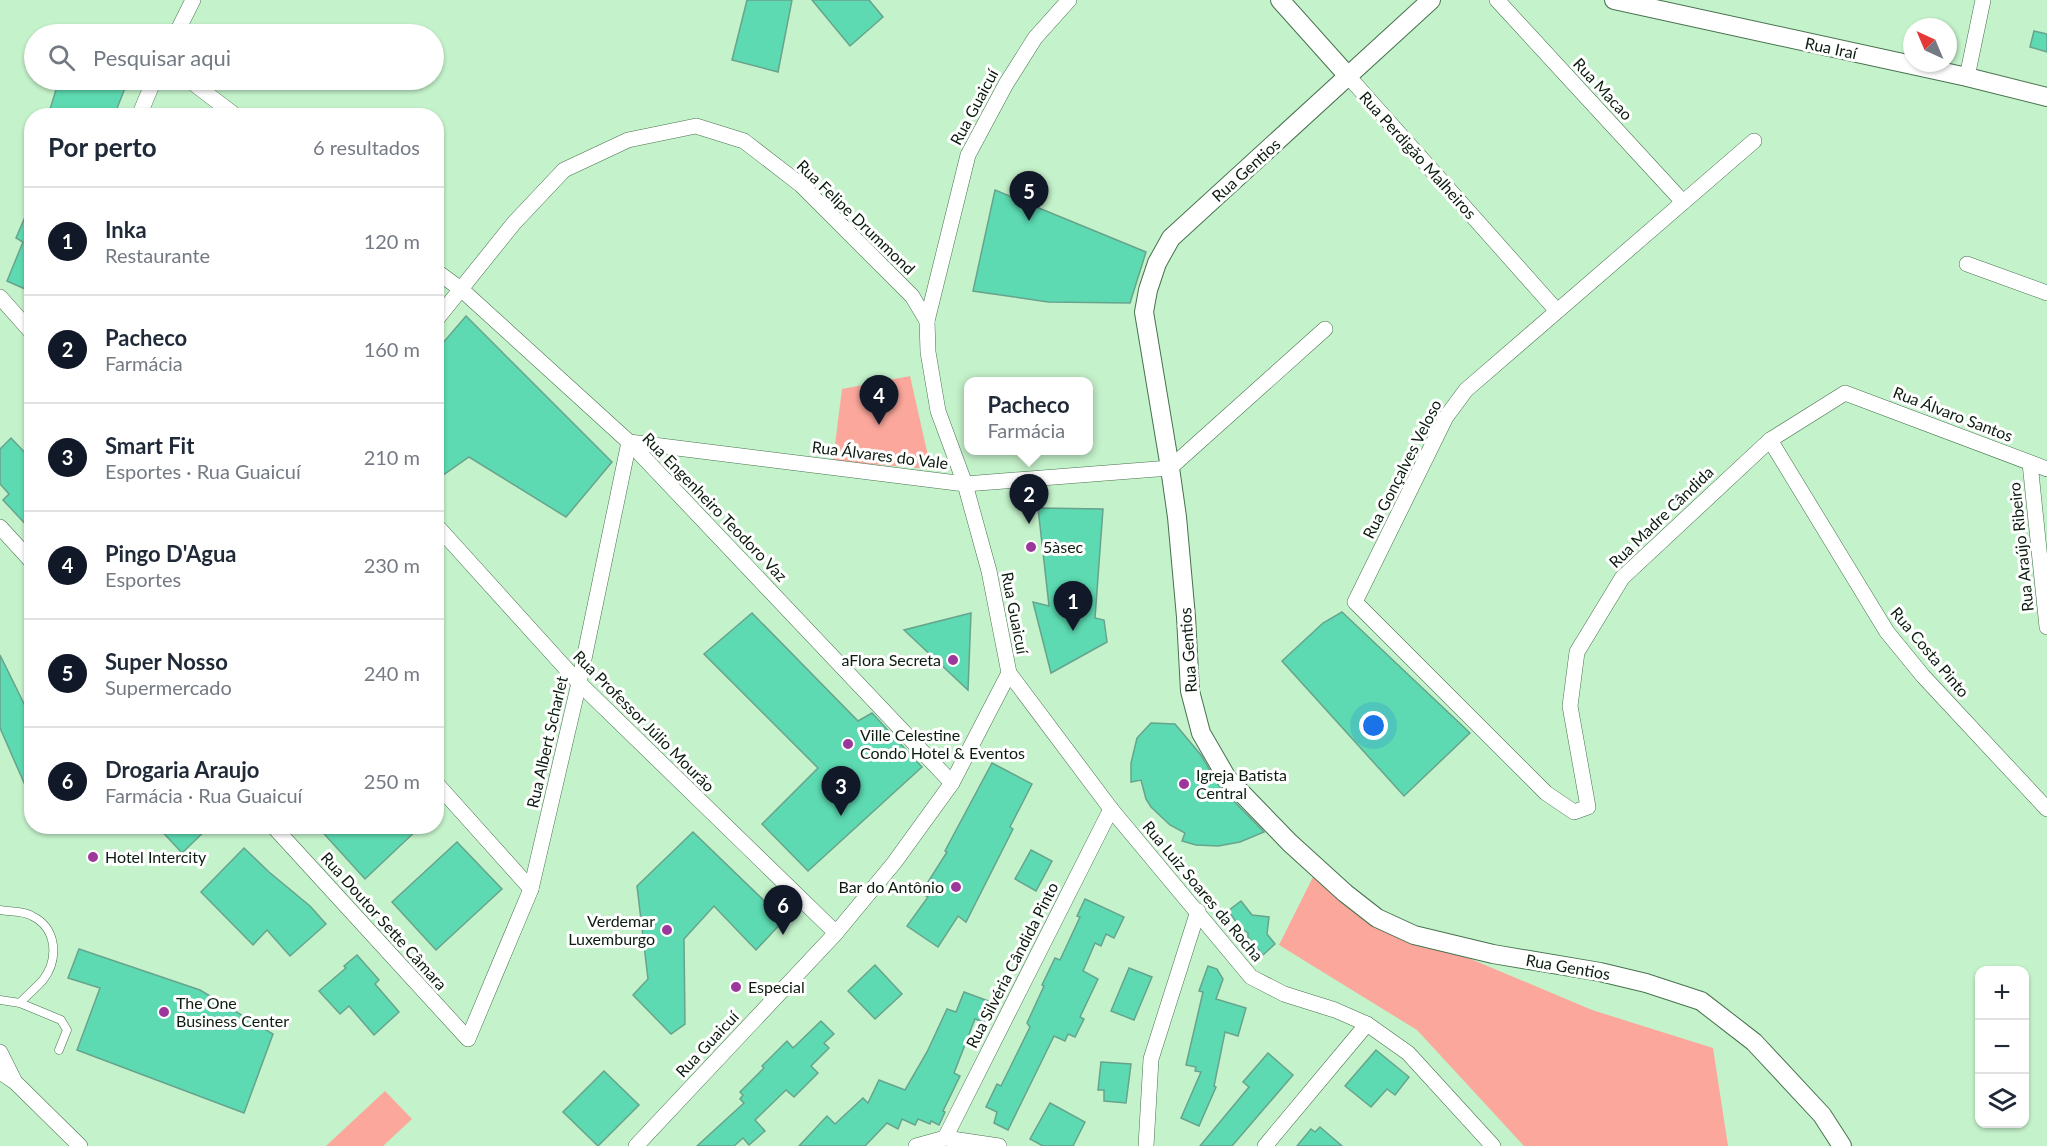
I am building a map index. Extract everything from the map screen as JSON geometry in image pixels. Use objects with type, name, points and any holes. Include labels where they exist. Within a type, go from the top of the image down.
[{"type":"street","points":[[181,24],[193,0]]},
{"type":"street","name":"Rua Guaicuí","points":[[636,1146],[836,933],[894,863],[952,783],[1009,674],[989,571],[965,484],[938,411],[928,352],[927,321],[968,155],[1005,84],[1035,38],[1069,0]]},
{"type":"street","name":"Rua Perdigão Malheiros","points":[[1280,0],[1557,311]]},
{"type":"street","name":"Rua Gentios","points":[[1431,0],[1171,238],[1157,263],[1148,290],[1144,312],[1170,468],[1186,617],[1190,691],[1201,733],[1227,778],[1290,843],[1345,893],[1377,918],[1414,935],[1493,954],[1600,972],[1646,983],[1701,1001],[1754,1042],[1822,1115],[1842,1146]]},
{"type":"street","name":"Rua Macao","points":[[1497,0],[1683,202]]},
{"type":"street","name":"Rua Iraí","points":[[1614,0],[1967,77],[2047,97]]},
{"type":"street","points":[[1967,77],[1983,0]]},
{"type":"street","points":[[142,108],[150,90]]},
{"type":"street","points":[[202,90],[226,108]]},
{"type":"street","name":"Rua Felipe Drummond","points":[[444,311],[514,223],[564,170],[628,140],[696,126],[744,141],[801,184],[912,296],[927,321]]},
{"type":"street","name":"Rua Gonçalves Veloso","points":[[1574,812],[1546,793],[1355,602],[1446,417],[1466,390],[1754,141]]},
{"type":"street","points":[[1967,264],[2047,293]]},
{"type":"street","name":"Rua Engenheiro Teodoro Vaz","points":[[444,277],[462,290],[629,442],[952,783]]},
{"type":"street","points":[[0,297],[24,324]]},
{"type":"street","points":[[1170,468],[1325,329]]},
{"type":"street","name":"Rua Madre Cândida","points":[[1574,812],[1588,807],[1570,706],[1577,652],[1622,578],[1770,440],[1845,393]]},
{"type":"street","name":"Rua Álvaro Santos","points":[[1845,393],[2047,470]]},
{"type":"street","name":"Rua Costa Pinto","points":[[1770,440],[1887,632],[1923,676],[2047,809]]},
{"type":"street","name":"Rua Álvares do Vale","points":[[629,442],[965,484],[1170,468]]},
{"type":"street","name":"Rua Albert Scharlet","points":[[468,1039],[531,888],[579,683],[629,442]]},
{"type":"street","name":"Rua Araújo Ribeiro","points":[[2030,463],[2047,627]]},
{"type":"street","points":[[0,527],[24,553]]},
{"type":"street","name":"Rua Professor Júlio Mourão","points":[[444,534],[579,683],[836,933]]},
{"type":"street","name":"Rua Luiz Soares da Rocha","points":[[1009,674],[1111,809],[1251,977],[1284,994],[1335,1010],[1366,1024],[1408,1053],[1493,1146]]},
{"type":"street","points":[[444,792],[531,888]]},
{"type":"street","name":"Rua Silvéria Cândida Pinto","points":[[945,1138],[1111,809]]},
{"type":"street","name":"Rua Doutor Sette Câmara","points":[[280,834],[468,1039]]},
{"type":"street","points":[[1146,1146],[1151,1059],[1198,911]]},
{"type":"street","points":[[1265,1146],[1366,1024]]},
{"type":"street","points":[[0,1052],[15,1082]]},
{"type":"street","points":[[0,1072],[15,1082],[80,1146]]},
{"type":"street","points":[[916,1146],[945,1138],[999,1146]]},
{"type":"lane","points":[[0,910],[31,915],[47,926],[54,942],[52,964],[44,979],[20,1003]]},
{"type":"lane","points":[[0,1000],[20,1003],[62,1020],[67,1030],[59,1050]]},
{"type":"shaded area","points":[[910,376],[931,469],[833,461],[842,389]]},
{"type":"shaded area","points":[[1316,871],[1383,922],[1592,1010],[1713,1048],[1728,1146],[1524,1146],[1417,1030],[1279,945]]},
{"type":"shaded area","points":[[385,1091],[412,1119],[383,1146],[326,1146]]},
{"type":"building","points":[[747,0],[792,0],[778,72],[732,60]]},
{"type":"building","points":[[812,0],[869,0],[883,17],[850,46]]},
{"type":"building","points":[[2034,31],[2047,34],[2047,52],[2030,47]]},
{"type":"building","points":[[56,90],[124,90],[117,108],[50,108]]},
{"type":"building","points":[[995,190],[1146,252],[1130,303],[1048,302],[973,291]]},
{"type":"building","points":[[24,220],[24,288],[7,281],[23,242],[16,238]]},
{"type":"building","points":[[466,316],[612,462],[566,517],[469,457],[444,474],[444,342]]},
{"type":"building","points":[[11,438],[24,452],[24,522],[3,500],[9,494],[0,484],[0,449]]},
{"type":"building","points":[[1038,508],[1103,509],[1095,618],[1104,620],[1107,642],[1051,673],[1033,602],[1049,606]]},
{"type":"building","points":[[1342,612],[1470,733],[1404,796],[1282,661],[1323,623]]},
{"type":"building","name":"Ville Celestine Condo Hotel & Eventos","points":[[752,613],[858,721],[872,713],[922,767],[808,871],[762,824],[818,768],[704,654]]},
{"type":"building","name":"aFlora Secreta","points":[[971,613],[968,690],[904,630]]},
{"type":"building","points":[[0,655],[24,704],[24,783],[0,728]]},
{"type":"building","name":"Igreja Batista Central","points":[[1151,723],[1175,724],[1201,755],[1219,786],[1264,832],[1240,842],[1218,846],[1196,845],[1182,841],[1185,833],[1170,825],[1151,807],[1146,799],[1141,780],[1131,782],[1131,763],[1137,738]]},
{"type":"building","points":[[992,763],[1032,784],[1010,827],[1013,829],[966,922],[958,916],[938,947],[907,926],[928,897],[921,893],[947,852],[945,851]]},
{"type":"building","name":"Verdemar Luxemburgo","points":[[693,832],[784,920],[756,950],[714,906],[684,939],[685,1024],[671,1034],[633,995],[648,979],[637,886]]},
{"type":"building","points":[[164,834],[202,834],[182,853]]},
{"type":"building","points":[[324,834],[413,834],[365,879]]},
{"type":"building","points":[[457,842],[502,889],[436,950],[392,902]]},
{"type":"building","points":[[244,848],[310,906],[326,924],[290,956],[267,930],[253,945],[201,892]]},
{"type":"building","points":[[1031,850],[1052,861],[1036,891],[1015,879]]},
{"type":"building","points":[[1085,899],[1124,917],[1114,938],[1106,934],[1101,946],[1095,943],[1083,971],[1098,979],[1080,1017],[1084,1019],[1075,1037],[1068,1034],[1065,1041],[1054,1036],[1008,1130],[994,1123],[997,1112],[986,1107],[997,1084],[1001,1086],[1030,1027],[1027,1023],[1044,986],[1042,985],[1055,958],[1060,960],[1080,917],[1077,916]]},
{"type":"building","points":[[1241,901],[1252,915],[1269,917],[1267,934],[1275,944],[1263,955],[1248,937],[1248,933],[1240,927],[1228,911]]},
{"type":"building","name":"The One Business Center","points":[[79,949],[200,990],[273,1034],[244,1113],[77,1050],[100,988],[68,978]]},
{"type":"building","points":[[357,955],[379,980],[375,984],[399,1012],[374,1035],[349,1006],[340,1014],[319,991],[346,968],[344,966]]},
{"type":"building","points":[[875,965],[902,994],[875,1019],[848,991]]},
{"type":"building","points":[[1208,966],[1217,969],[1223,979],[1216,999],[1246,1008],[1238,1036],[1225,1032],[1214,1086],[1216,1087],[1199,1126],[1181,1118],[1201,1072],[1195,1071],[1196,1067],[1186,1065],[1203,992],[1199,991]]},
{"type":"building","points":[[1129,968],[1152,977],[1134,1020],[1111,1011]]},
{"type":"building","points":[[964,992],[991,1002],[984,1022],[975,1019],[954,1073],[960,1076],[943,1111],[945,1112],[939,1125],[918,1119],[915,1125],[902,1119],[898,1129],[887,1123],[865,1146],[799,1146],[827,1116],[835,1124],[863,1098],[868,1103],[879,1080],[905,1090],[927,1052],[947,1009],[956,1012]]},
{"type":"building","points":[[821,1021],[834,1034],[824,1043],[829,1048],[811,1066],[818,1073],[794,1097],[786,1090],[755,1120],[765,1131],[749,1145],[743,1138],[734,1146],[697,1146],[744,1103],[740,1099],[743,1095],[740,1092],[764,1068],[762,1066],[787,1041],[793,1048]]},
{"type":"building","points":[[1376,1050],[1409,1077],[1395,1095],[1387,1089],[1371,1107],[1345,1086]]},
{"type":"building","points":[[1268,1053],[1293,1075],[1232,1146],[1200,1146],[1249,1087],[1243,1082]]},
{"type":"building","points":[[1101,1062],[1131,1064],[1126,1103],[1104,1101],[1104,1090],[1098,1090]]},
{"type":"building","points":[[604,1071],[639,1105],[598,1146],[563,1112]]},
{"type":"building","points":[[1050,1103],[1085,1122],[1073,1146],[1043,1146],[1030,1139]]},
{"type":"building","points":[[1320,1127],[1342,1146],[1297,1146],[1311,1129],[1315,1132]]},
{"type":"place","name":"Super Nosso","points":[[1029,221]]},
{"type":"place","name":"Pingo D'Agua","points":[[879,425]]},
{"type":"place","name":"Pacheco","points":[[1029,524]]},
{"type":"place","name":"5àsec","points":[[1031,547]]},
{"type":"place","name":"Inka","points":[[1073,631]]},
{"type":"place","name":"aFlora Secreta","points":[[953,660]]},
{"type":"place","name":"Ville Celestine Condo Hotel & Eventos","points":[[848,744]]},
{"type":"place","name":"Igreja Batista Central","points":[[1184,784]]},
{"type":"place","name":"Smart Fit","points":[[841,816]]},
{"type":"place","name":"Hotel Intercity","points":[[93,857]]},
{"type":"place","name":"Bar do Antônio","points":[[956,887]]},
{"type":"place","name":"Verdemar Luxemburgo","points":[[667,930]]},
{"type":"place","name":"Drogaria Araujo","points":[[783,935]]},
{"type":"place","name":"Especial","points":[[736,987]]},
{"type":"place","name":"The One Business Center","points":[[164,1012]]}]
